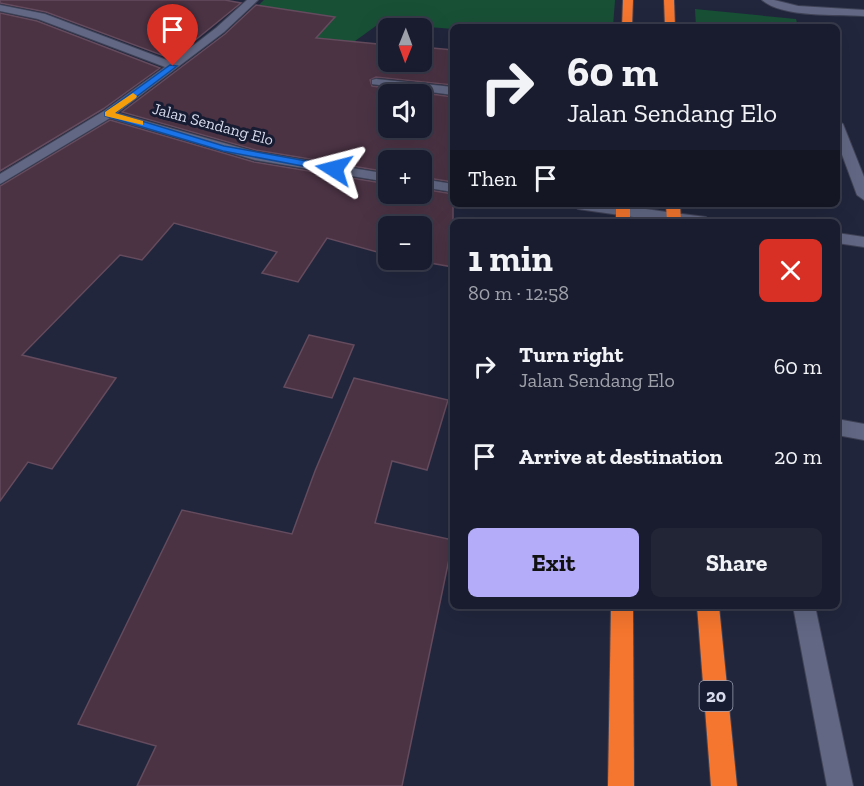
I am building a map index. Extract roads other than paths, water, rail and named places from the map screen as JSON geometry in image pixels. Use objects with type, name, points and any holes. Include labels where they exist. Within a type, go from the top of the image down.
[{"type":"highway","points":[[627,24],[628,0]]},
{"type":"highway","points":[[669,0],[670,24]]},
{"type":"highway","points":[[621,786],[622,609]]},
{"type":"highway","name":"20","points":[[708,609],[724,786]]},
{"type":"street","name":"Jalan Sendang Elo","points":[[108,114],[220,30],[253,0]]},
{"type":"street","points":[[765,1],[795,14],[807,4],[864,13]]},
{"type":"street","points":[[0,8],[41,16],[173,66]]},
{"type":"street","points":[[376,82],[450,91]]},
{"type":"street","name":"Jalan Sendang Elo","points":[[108,114],[223,148],[378,176]]},
{"type":"street","points":[[0,180],[108,114]]},
{"type":"street","points":[[840,132],[864,195]]},
{"type":"street","points":[[432,185],[450,188]]},
{"type":"street","points":[[595,207],[692,219]]},
{"type":"street","points":[[840,238],[864,242]]},
{"type":"street","points":[[840,428],[864,432]]},
{"type":"street","points":[[805,609],[840,786]]}]
